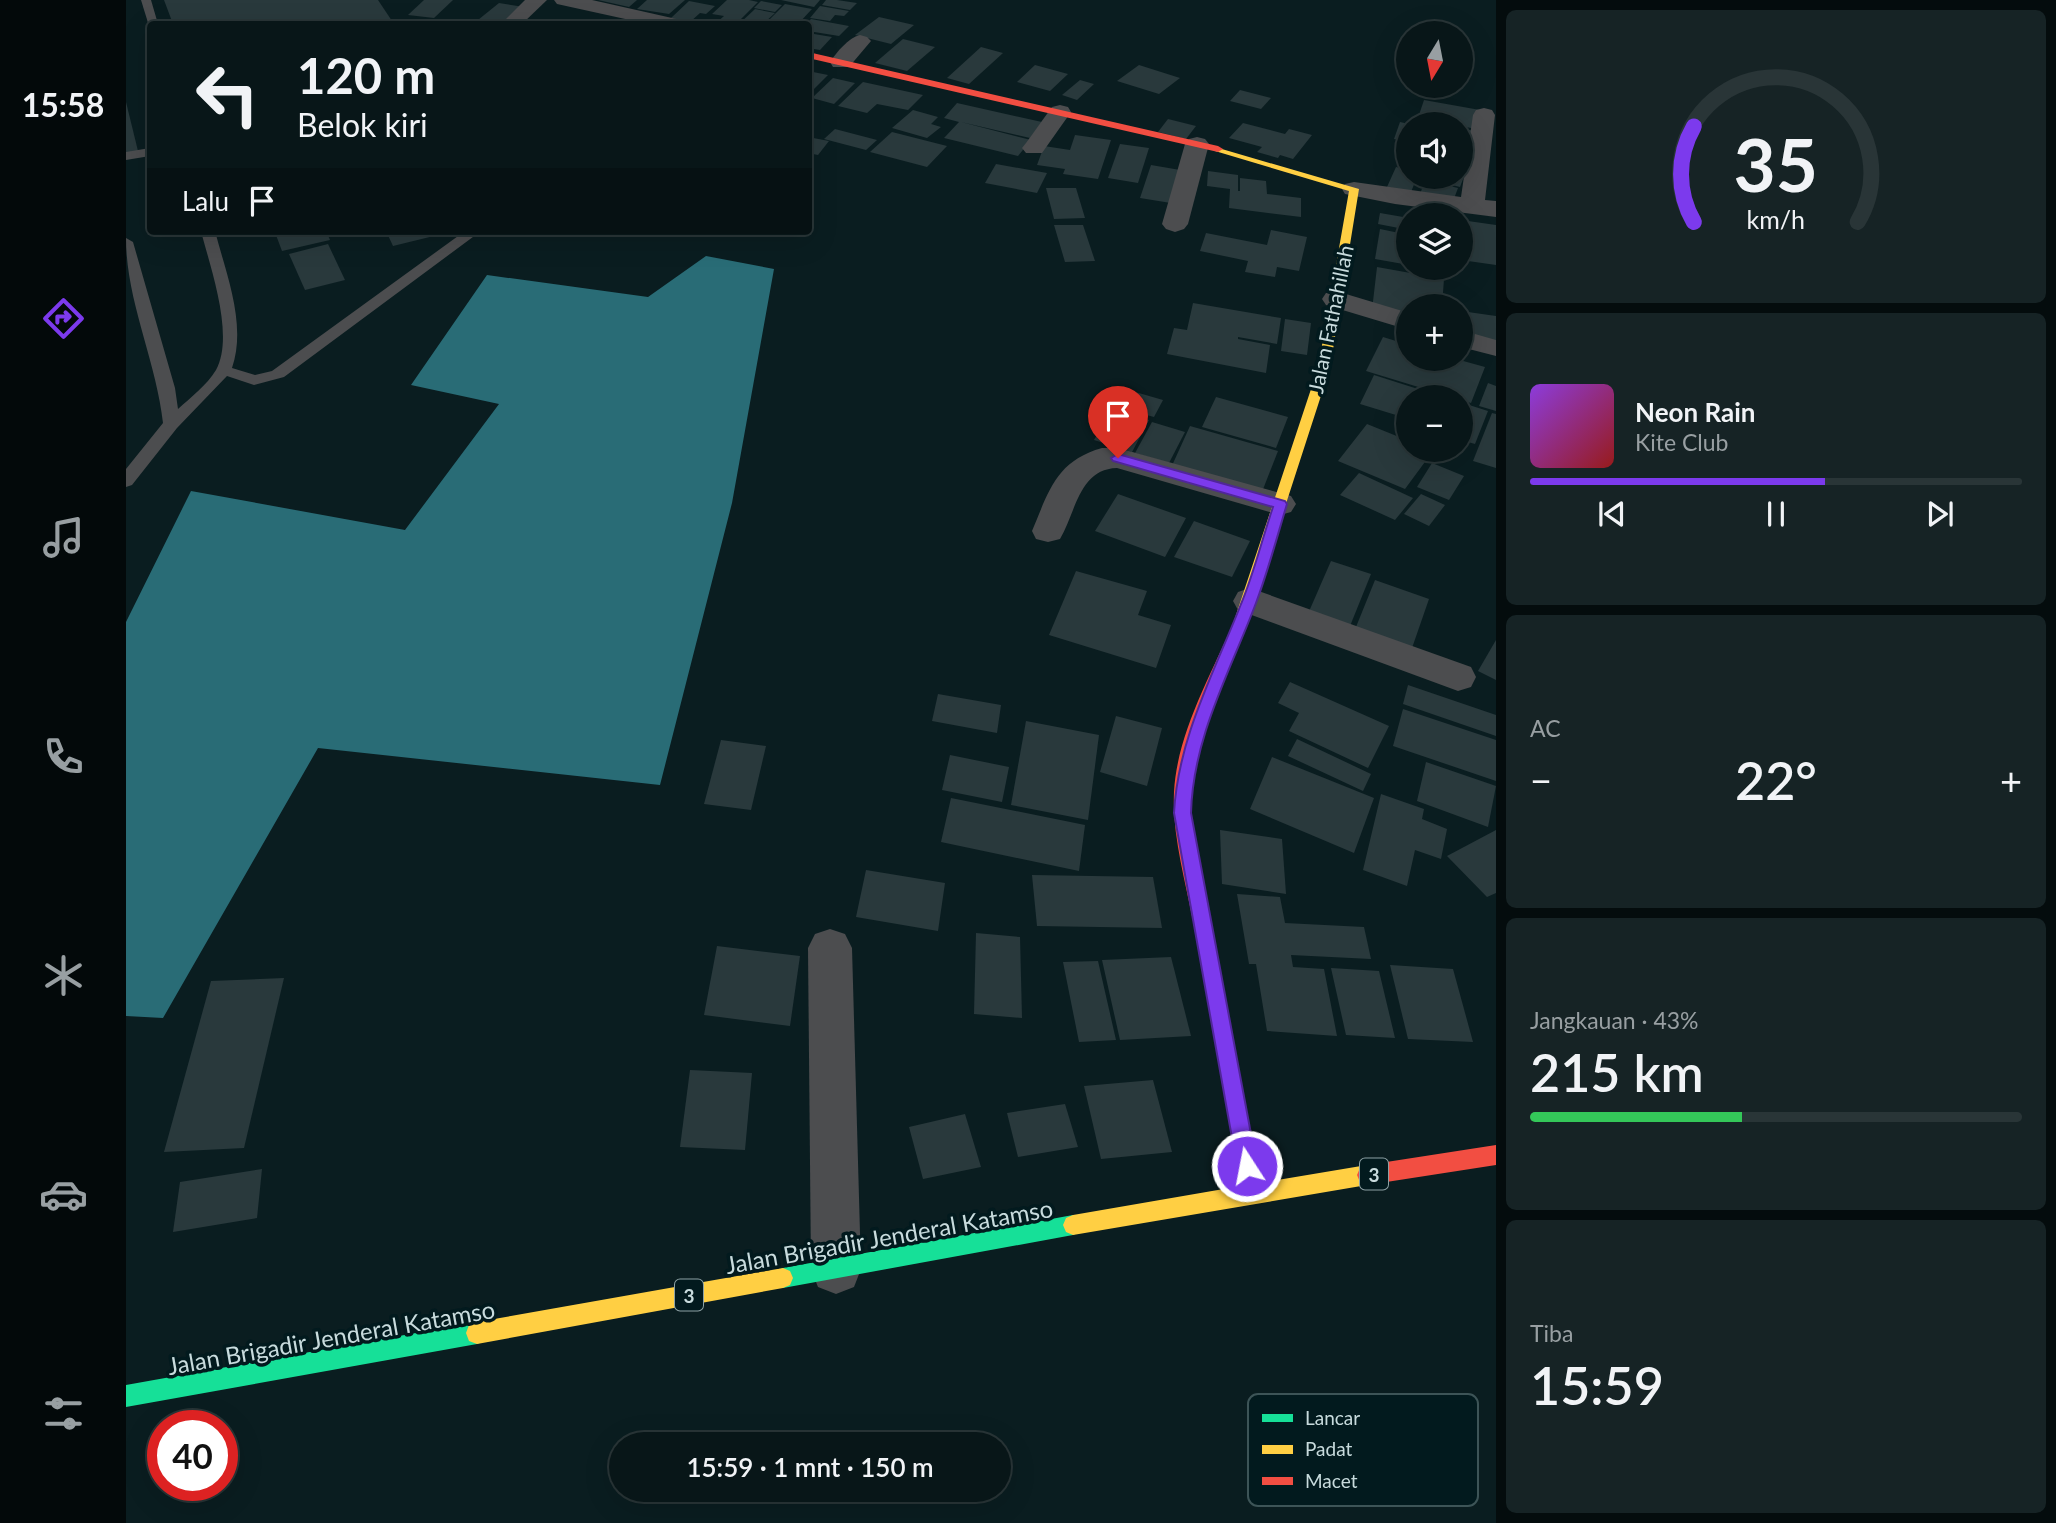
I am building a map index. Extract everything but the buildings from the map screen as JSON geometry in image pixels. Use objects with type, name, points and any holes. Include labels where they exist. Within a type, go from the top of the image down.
[{"type":"main road","points":[[812,56],[1197,144],[1354,189]]},
{"type":"main road","name":"Jalan Fathahillah","points":[[1252,1193],[1182,813],[1187,763],[1195,733],[1250,601],[1324,368],[1354,189]]},
{"type":"main road","name":"Jalan Brigadir Jenderal Katamso","points":[[126,1396],[1252,1193],[1496,1155]]},
{"type":"street","points":[[514,21],[537,0]]},
{"type":"street","points":[[565,0],[660,21]]},
{"type":"street","points":[[841,62],[860,41]]},
{"type":"street","points":[[1034,148],[1060,112]]},
{"type":"street","points":[[1354,189],[1484,208],[1484,115]]},
{"type":"street","points":[[1175,223],[1197,144]]},
{"type":"street","points":[[1336,299],[1396,318]]},
{"type":"street","points":[[1473,342],[1494,348]]},
{"type":"street","points":[[1048,531],[1077,470],[1093,459],[1103,457],[1118,458],[1280,504]]},
{"type":"street","points":[[1250,601],[1458,677]]},
{"type":"street","points":[[830,948],[836,1269]]},
{"type":"lane","points":[[146,0],[152,21]]},
{"type":"lane","points":[[126,156],[147,152]]},
{"type":"lane","points":[[126,481],[171,424],[224,370],[230,347],[225,302],[209,235]]},
{"type":"lane","points":[[224,370],[254,380],[278,374],[469,235]]},
{"type":"lane","points":[[126,242],[167,388],[171,424]]},
{"type":"water","points":[[706,256],[774,269],[732,503],[660,785],[318,748],[163,1018],[126,1016],[126,622],[191,491],[405,530],[499,404],[411,385],[487,275],[648,297]]},
{"type":"traffic: fast","points":[[783,1278],[1073,1225]]},
{"type":"traffic: fast","points":[[126,1396],[477,1333]]},
{"type":"traffic: slow","points":[[1218,149],[1354,189],[1324,368],[1240,624]]},
{"type":"traffic: slow","points":[[1202,921],[1252,1193]]},
{"type":"traffic: slow","points":[[1073,1225],[1367,1175]]},
{"type":"traffic: slow","points":[[477,1333],[783,1278]]},
{"type":"traffic: jam","points":[[812,56],[1218,149]]},
{"type":"traffic: jam","points":[[1202,921],[1182,814],[1185,766],[1200,717],[1240,624]]},
{"type":"traffic: jam","points":[[1367,1175],[1496,1155]]},
{"type":"route","points":[[1118,458],[1280,504],[1250,601],[1195,733],[1187,763],[1182,813],[1247,1166]]}]
